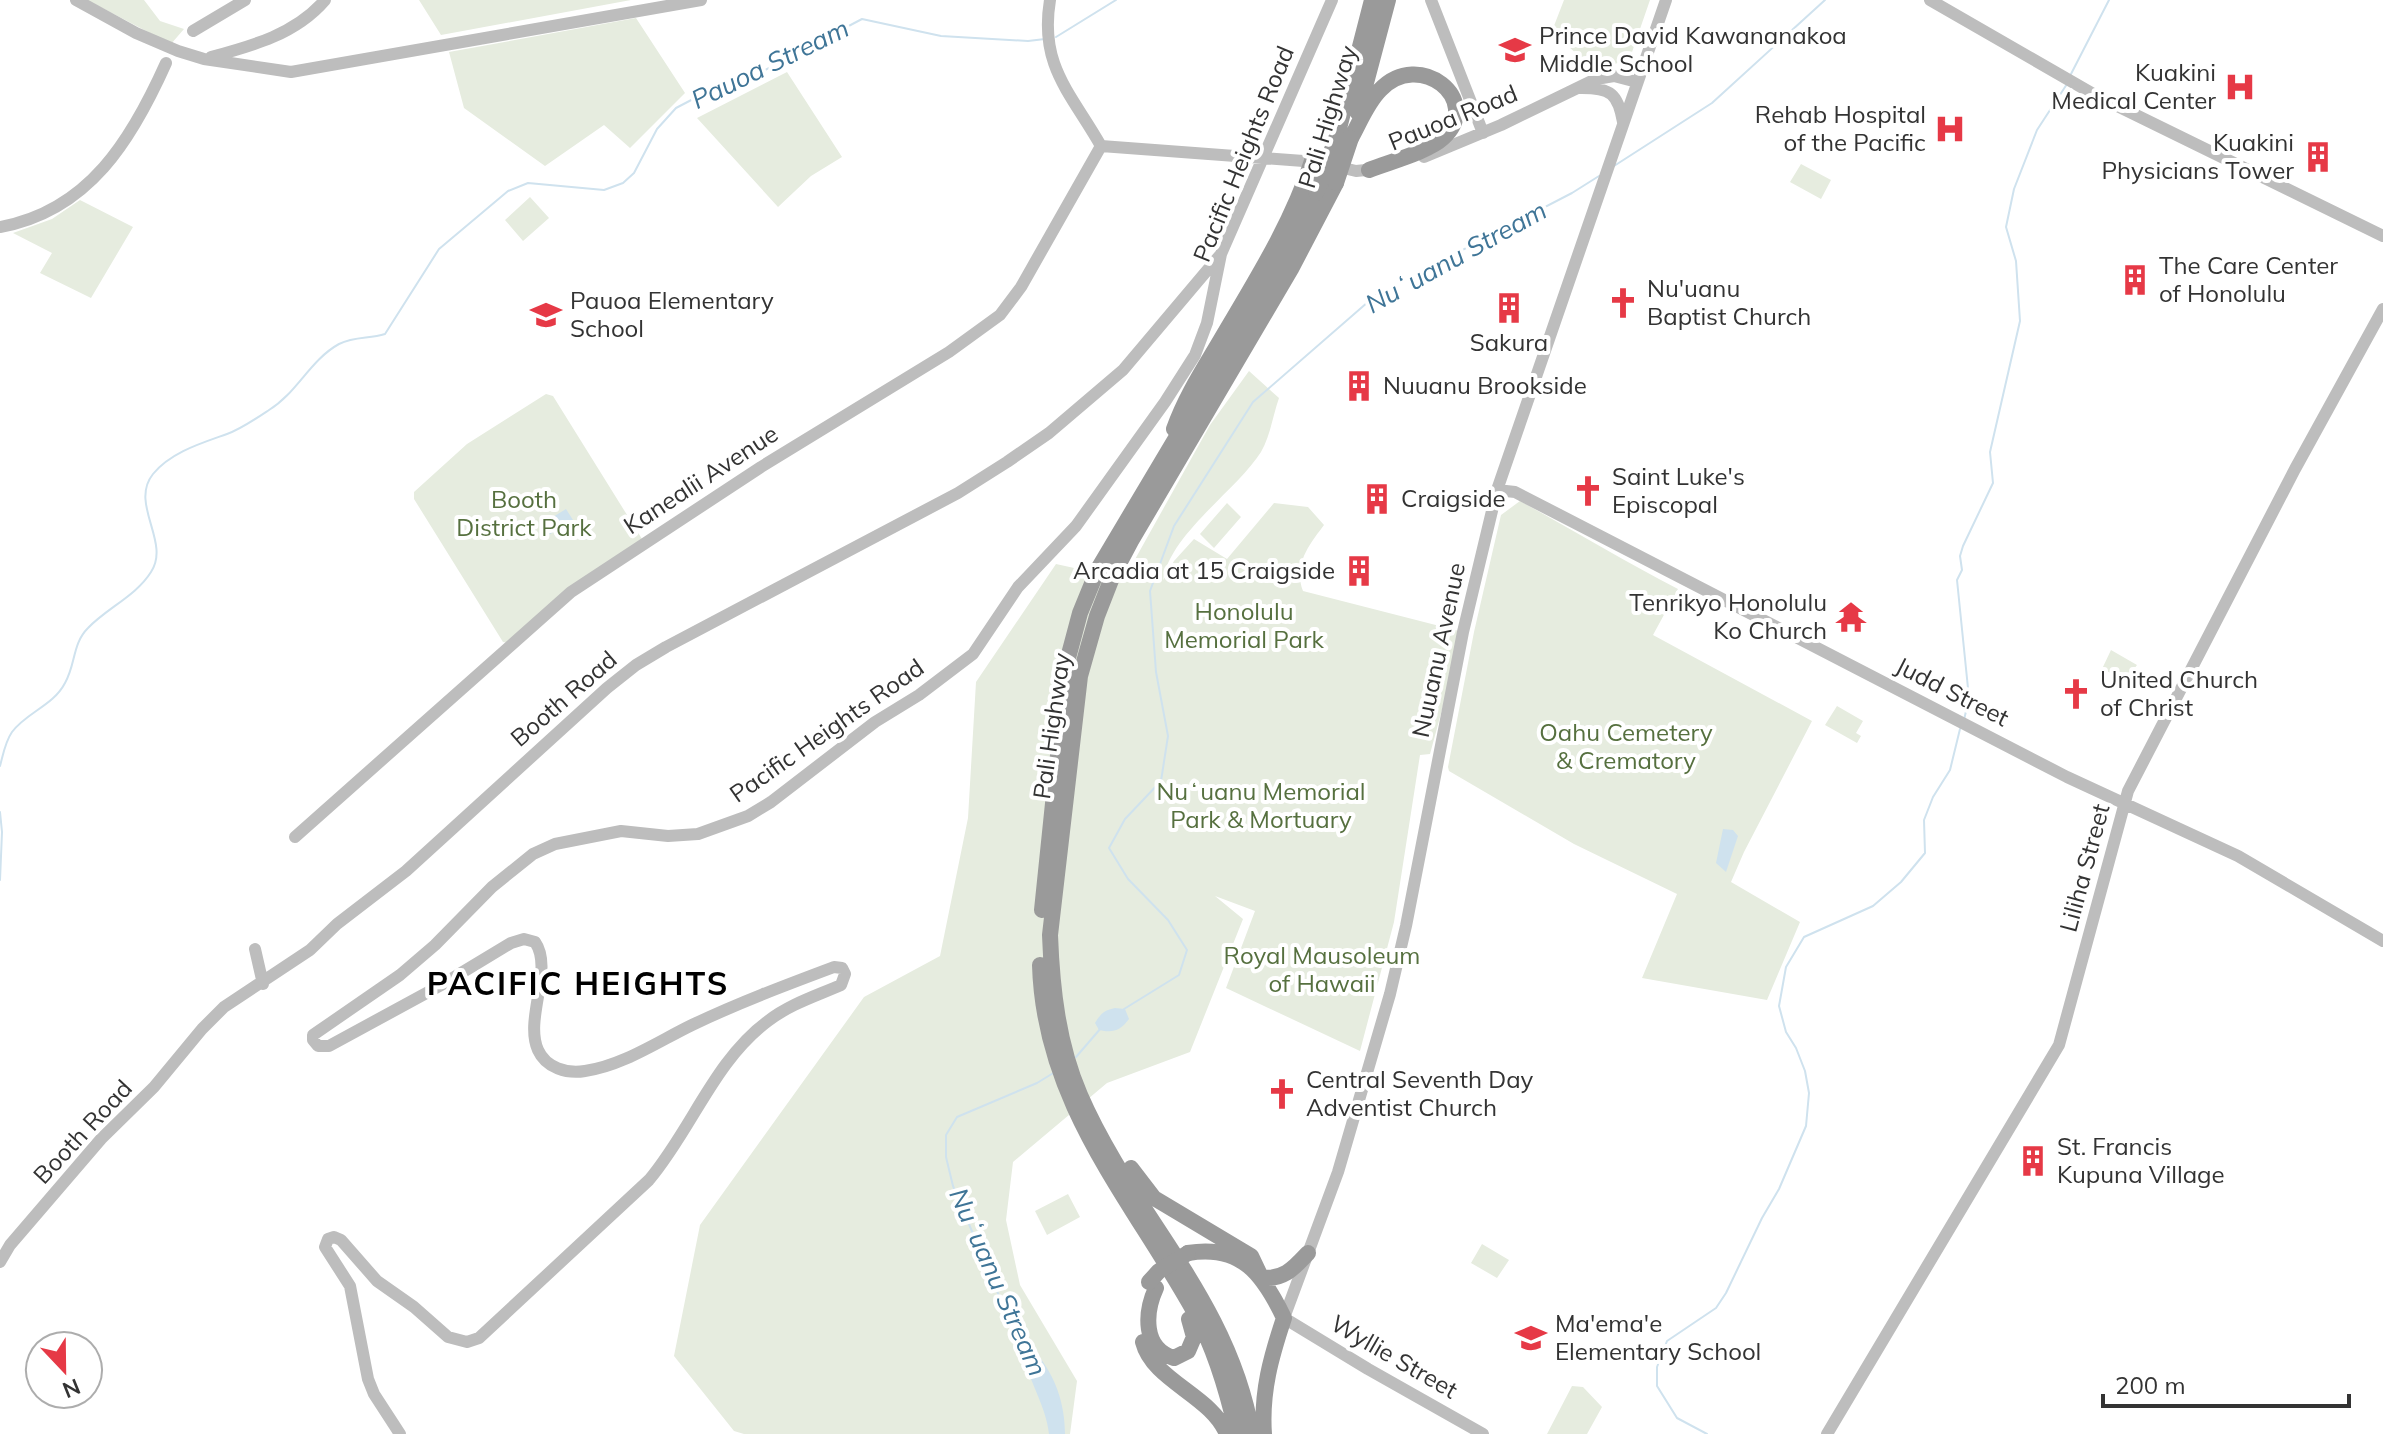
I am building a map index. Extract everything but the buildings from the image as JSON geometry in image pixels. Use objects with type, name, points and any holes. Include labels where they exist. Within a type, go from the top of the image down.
[{"type":"highway","name":"Pali Highway","points":[[1344,137],[1372,0]]},
{"type":"highway","name":"Pali Highway","points":[[1060,1055],[1050,935],[1080,676],[1097,616],[1125,552],[1291,269],[1344,137],[1388,0]]},
{"type":"highway","points":[[1344,137],[1373,98],[1396,78],[1416,74],[1431,77],[1451,93],[1455,116],[1453,125],[1440,141],[1369,170]]},
{"type":"highway","points":[[1163,462],[1185,399],[1273,248],[1301,195],[1312,161]]},
{"type":"highway","name":"Pali Highway","points":[[1237,1434],[1231,1407],[1196,1315],[1107,1172],[1074,1096],[1043,998],[1040,934],[1068,658],[1080,613],[1098,569],[1323,195]]},
{"type":"highway","name":"Pali Highway","points":[[1074,1096],[1206,1305],[1232,1358],[1247,1403],[1252,1434]]},
{"type":"highway","points":[[1074,1096],[1154,1198],[1251,1256],[1261,1277]]},
{"type":"highway","points":[[1227,1434],[1214,1412],[1165,1372],[1145,1349],[1139,1313],[1159,1271],[1189,1258],[1218,1251],[1238,1258],[1261,1277],[1284,1318],[1265,1377],[1262,1408],[1264,1434]]},
{"type":"highway","points":[[1261,1277],[1269,1279],[1290,1273],[1308,1253]]},
{"type":"highway","points":[[1189,1258],[1216,1260],[1235,1266],[1253,1280],[1284,1318]]},
{"type":"highway","points":[[1153,1285],[1149,1327],[1156,1347],[1166,1356],[1174,1358],[1188,1351],[1194,1337],[1162,1260]]},
{"type":"street","points":[[76,0],[136,33],[204,59],[291,72],[701,0]]},
{"type":"street","points":[[193,31],[245,0]]},
{"type":"street","points":[[204,59],[270,40],[325,0]]},
{"type":"street","points":[[1050,0],[1050,54],[1061,82],[1101,146]]},
{"type":"street","name":"Pacific Heights Road","points":[[400,1434],[368,1379],[350,1286],[325,1247],[328,1239],[339,1238],[377,1281],[414,1307],[448,1337],[467,1342],[479,1338],[649,1180],[698,1104],[754,1033],[796,1004],[841,985],[845,974],[842,968],[834,967],[743,1002],[606,1066],[576,1072],[550,1064],[537,1049],[535,1021],[542,958],[535,942],[524,939],[511,943],[329,1046],[318,1046],[313,1035],[400,975],[435,945],[492,887],[542,849],[621,831],[687,836],[734,823],[761,809],[875,722],[945,677],[973,654],[1024,579],[1089,509],[1184,375],[1202,339],[1221,254],[1332,0]]},
{"type":"street","points":[[1431,0],[1483,133]]},
{"type":"street","name":"Nuuanu Avenue","points":[[1284,1318],[1338,1172],[1390,994],[1409,912],[1463,632],[1497,490],[1666,0]]},
{"type":"street","points":[[1930,0],[2078,86],[2383,236]]},
{"type":"street","points":[[0,227],[61,204],[98,176],[131,132],[166,63]]},
{"type":"street","name":"Pauoa Road","points":[[1101,146],[1312,161],[1356,171],[1369,170],[1400,165],[1483,133],[1607,77],[1635,86]]},
{"type":"street","points":[[1579,88],[1599,88],[1612,95],[1620,107],[1624,122]]},
{"type":"street","name":"Kanealii Avenue","points":[[295,837],[571,592],[646,541],[990,324],[1011,304],[1101,146]]},
{"type":"street","name":"Booth Road","points":[[0,1262],[10,1245],[92,1150],[154,1087],[224,1007],[310,950],[337,924],[406,871],[607,688],[636,665],[958,493],[1049,433],[1109,383],[1141,351],[1221,254]]},
{"type":"street","points":[[1183,299],[1195,291],[1205,295],[1211,306]]},
{"type":"street","name":"Liliha Street","points":[[1827,1434],[2059,1045],[2128,791],[2383,309]]},
{"type":"street","name":"Judd Street","points":[[1497,490],[1515,492],[1594,531],[2067,777],[2238,856],[2383,941]]},
{"type":"street","points":[[255,949],[263,984]]},
{"type":"street","name":"Wyllie Street","points":[[1284,1318],[1483,1434]]},
{"type":"green space","points":[[87,0],[144,0],[160,21],[184,29],[171,44]]},
{"type":"green space","points":[[419,0],[631,0],[441,35]]},
{"type":"green space","points":[[1564,0],[1650,0],[1631,55],[1598,74],[1552,31]]},
{"type":"green space","points":[[636,18],[685,93],[630,148],[604,125],[545,166],[464,108],[449,52]]},
{"type":"green space","points":[[787,72],[842,157],[811,176],[778,207],[697,118]]},
{"type":"green space","points":[[1801,164],[1831,180],[1821,199],[1790,182]]},
{"type":"green space","points":[[530,197],[549,218],[523,241],[505,220]]},
{"type":"green space","points":[[80,200],[133,227],[91,298],[40,273],[52,253],[13,233],[52,219]]},
{"type":"green space","points":[[1249,371],[1279,398],[1267,440],[1250,467],[1178,546],[1163,580],[1174,561],[1194,539],[1227,559],[1274,503],[1308,507],[1324,525],[1301,564],[1303,591],[1463,632],[1430,754],[1420,755],[1394,922],[1360,1051],[1226,988],[1255,911],[1215,896],[1243,919],[1190,1052],[1107,1083],[1013,1162],[1006,1220],[1020,1285],[1077,1381],[1070,1434],[744,1434],[734,1431],[674,1356],[700,1225],[864,997],[940,956],[968,818],[976,682],[1056,564],[1124,579],[1210,425]]},
{"type":"green space","name":"Booth District Park","points":[[546,394],[553,396],[642,539],[509,643],[503,642],[414,499],[414,492],[467,444]]},
{"type":"green space","name":"Oahu Cemetery & Crematory","points":[[1520,501],[1678,589],[1653,635],[1812,721],[1731,882],[1800,922],[1767,1000],[1642,978],[1677,894],[1574,844],[1449,771],[1474,632],[1501,515]]},
{"type":"green space","points":[[1227,503],[1241,517],[1214,548],[1200,534]]},
{"type":"green space","points":[[2111,650],[2137,665],[2126,680],[2102,669]]},
{"type":"green space","points":[[1837,706],[1863,721],[1856,733],[1861,736],[1857,743],[1825,725]]},
{"type":"green space","points":[[1068,1194],[1080,1217],[1047,1235],[1035,1211]]},
{"type":"green space","points":[[1482,1244],[1509,1260],[1497,1278],[1471,1263]]},
{"type":"green space","points":[[1572,1386],[1583,1387],[1602,1407],[1587,1434],[1547,1434]]},
{"type":"water","points":[[566,509],[573,520],[547,536],[540,525]]},
{"type":"water","points":[[1723,829],[1733,830],[1738,836],[1726,872],[1716,863]]},
{"type":"water","points":[[1115,1008],[1125,1009],[1129,1019],[1116,1030],[1099,1030],[1095,1023],[1097,1020],[1104,1012]]},
{"type":"water","points":[[1023,1352],[1037,1354],[1049,1372],[1061,1402],[1065,1434],[1049,1434]]},
{"type":"waterway","name":"Pauoa Stream","points":[[1056,37],[1116,0]]},
{"type":"waterway","name":"Nuʻuanu Stream","points":[[1614,166],[1712,103],[1825,0]]},
{"type":"waterway","points":[[2071,74],[2109,0]]},
{"type":"waterway","name":"Pauoa Stream","points":[[0,766],[12,732],[60,691],[83,634],[138,588],[151,572],[156,560],[156,548],[145,498],[147,486],[160,466],[178,454],[238,429],[269,410],[339,344],[385,334],[439,249],[508,191],[528,183],[604,190],[623,183],[634,173],[657,129],[676,108],[697,97],[731,88],[862,19],[941,36],[1028,41],[1045,39]]},
{"type":"waterway","points":[[1964,720],[1969,698],[1957,580],[1962,570],[1960,556],[1993,483],[1990,452],[2020,321],[2016,261],[2006,227],[2014,189],[2037,130],[2067,84]]},
{"type":"waterway","name":"Nuʻuanu Stream","points":[[1124,1009],[1179,975],[1187,950],[1168,920],[1128,879],[1109,848],[1125,819],[1161,781],[1168,736],[1156,672],[1150,591],[1174,526],[1253,402],[1376,295],[1599,176]]},
{"type":"waterway","points":[[1707,1434],[1677,1418],[1657,1386],[1657,1367],[1667,1341],[1716,1308],[1726,1293],[1779,1189],[1806,1126],[1809,1093],[1805,1071],[1786,1032],[1779,1006],[1786,967],[1804,937],[1873,906],[1901,882],[1925,853],[1924,820],[1933,797],[1950,770],[1960,729]]},
{"type":"waterway","name":"Pauoa Stream","points":[[0,812],[0,880]]},
{"type":"waterway","name":"Nuʻuanu Stream","points":[[1076,1057],[1101,1028]]},
{"type":"waterway","name":"Nuʻuanu Stream","points":[[1023,1353],[953,1186],[946,1157],[946,1135],[957,1117],[1037,1083],[1055,1072]]},
{"type":"place","name":"Prince David Kawananakoa Middle School","points":[[1515,50]]},
{"type":"place","name":"Kuakini Medical Center","points":[[2240,87]]},
{"type":"place","name":"Rehab Hospital of the Pacific","points":[[1950,129]]},
{"type":"place","name":"Kuakini Physicians Tower","points":[[2318,157]]},
{"type":"place","name":"The Care Center of Honolulu","points":[[2135,280]]},
{"type":"place","name":"Nu'uanu Baptist Church","points":[[1623,303]]},
{"type":"place","name":"Sakura","points":[[1509,308]]},
{"type":"place","name":"Pauoa Elementary School","points":[[546,315]]},
{"type":"place","name":"Nuuanu Brookside","points":[[1359,386]]},
{"type":"place","name":"Saint Luke's Episcopal","points":[[1588,491]]},
{"type":"place","name":"Craigside","points":[[1377,499]]},
{"type":"place","name":"Arcadia at 15 Craigside","points":[[1359,571]]},
{"type":"place","name":"Tenrikyo Honolulu Ko Church","points":[[1851,617]]},
{"type":"place","name":"United Church of Christ","points":[[2076,694]]},
{"type":"place","name":"Central Seventh Day Adventist Church","points":[[1282,1094]]},
{"type":"place","name":"St. Francis Kupuna Village","points":[[2033,1161]]},
{"type":"place","name":"Ma'ema'e Elementary School","points":[[1531,1338]]},
{"type":"district","name":"PACIFIC HEIGHTS","points":[[578,984]]},
{"type":"park label","name":"Honolulu Memorial Park","points":[[1244,626]]},
{"type":"park label","name":"Nuʻuanu Memorial Park & Mortuary","points":[[1261,806]]},
{"type":"park label","name":"Royal Mausoleum of Hawaii","points":[[1322,970]]}]
